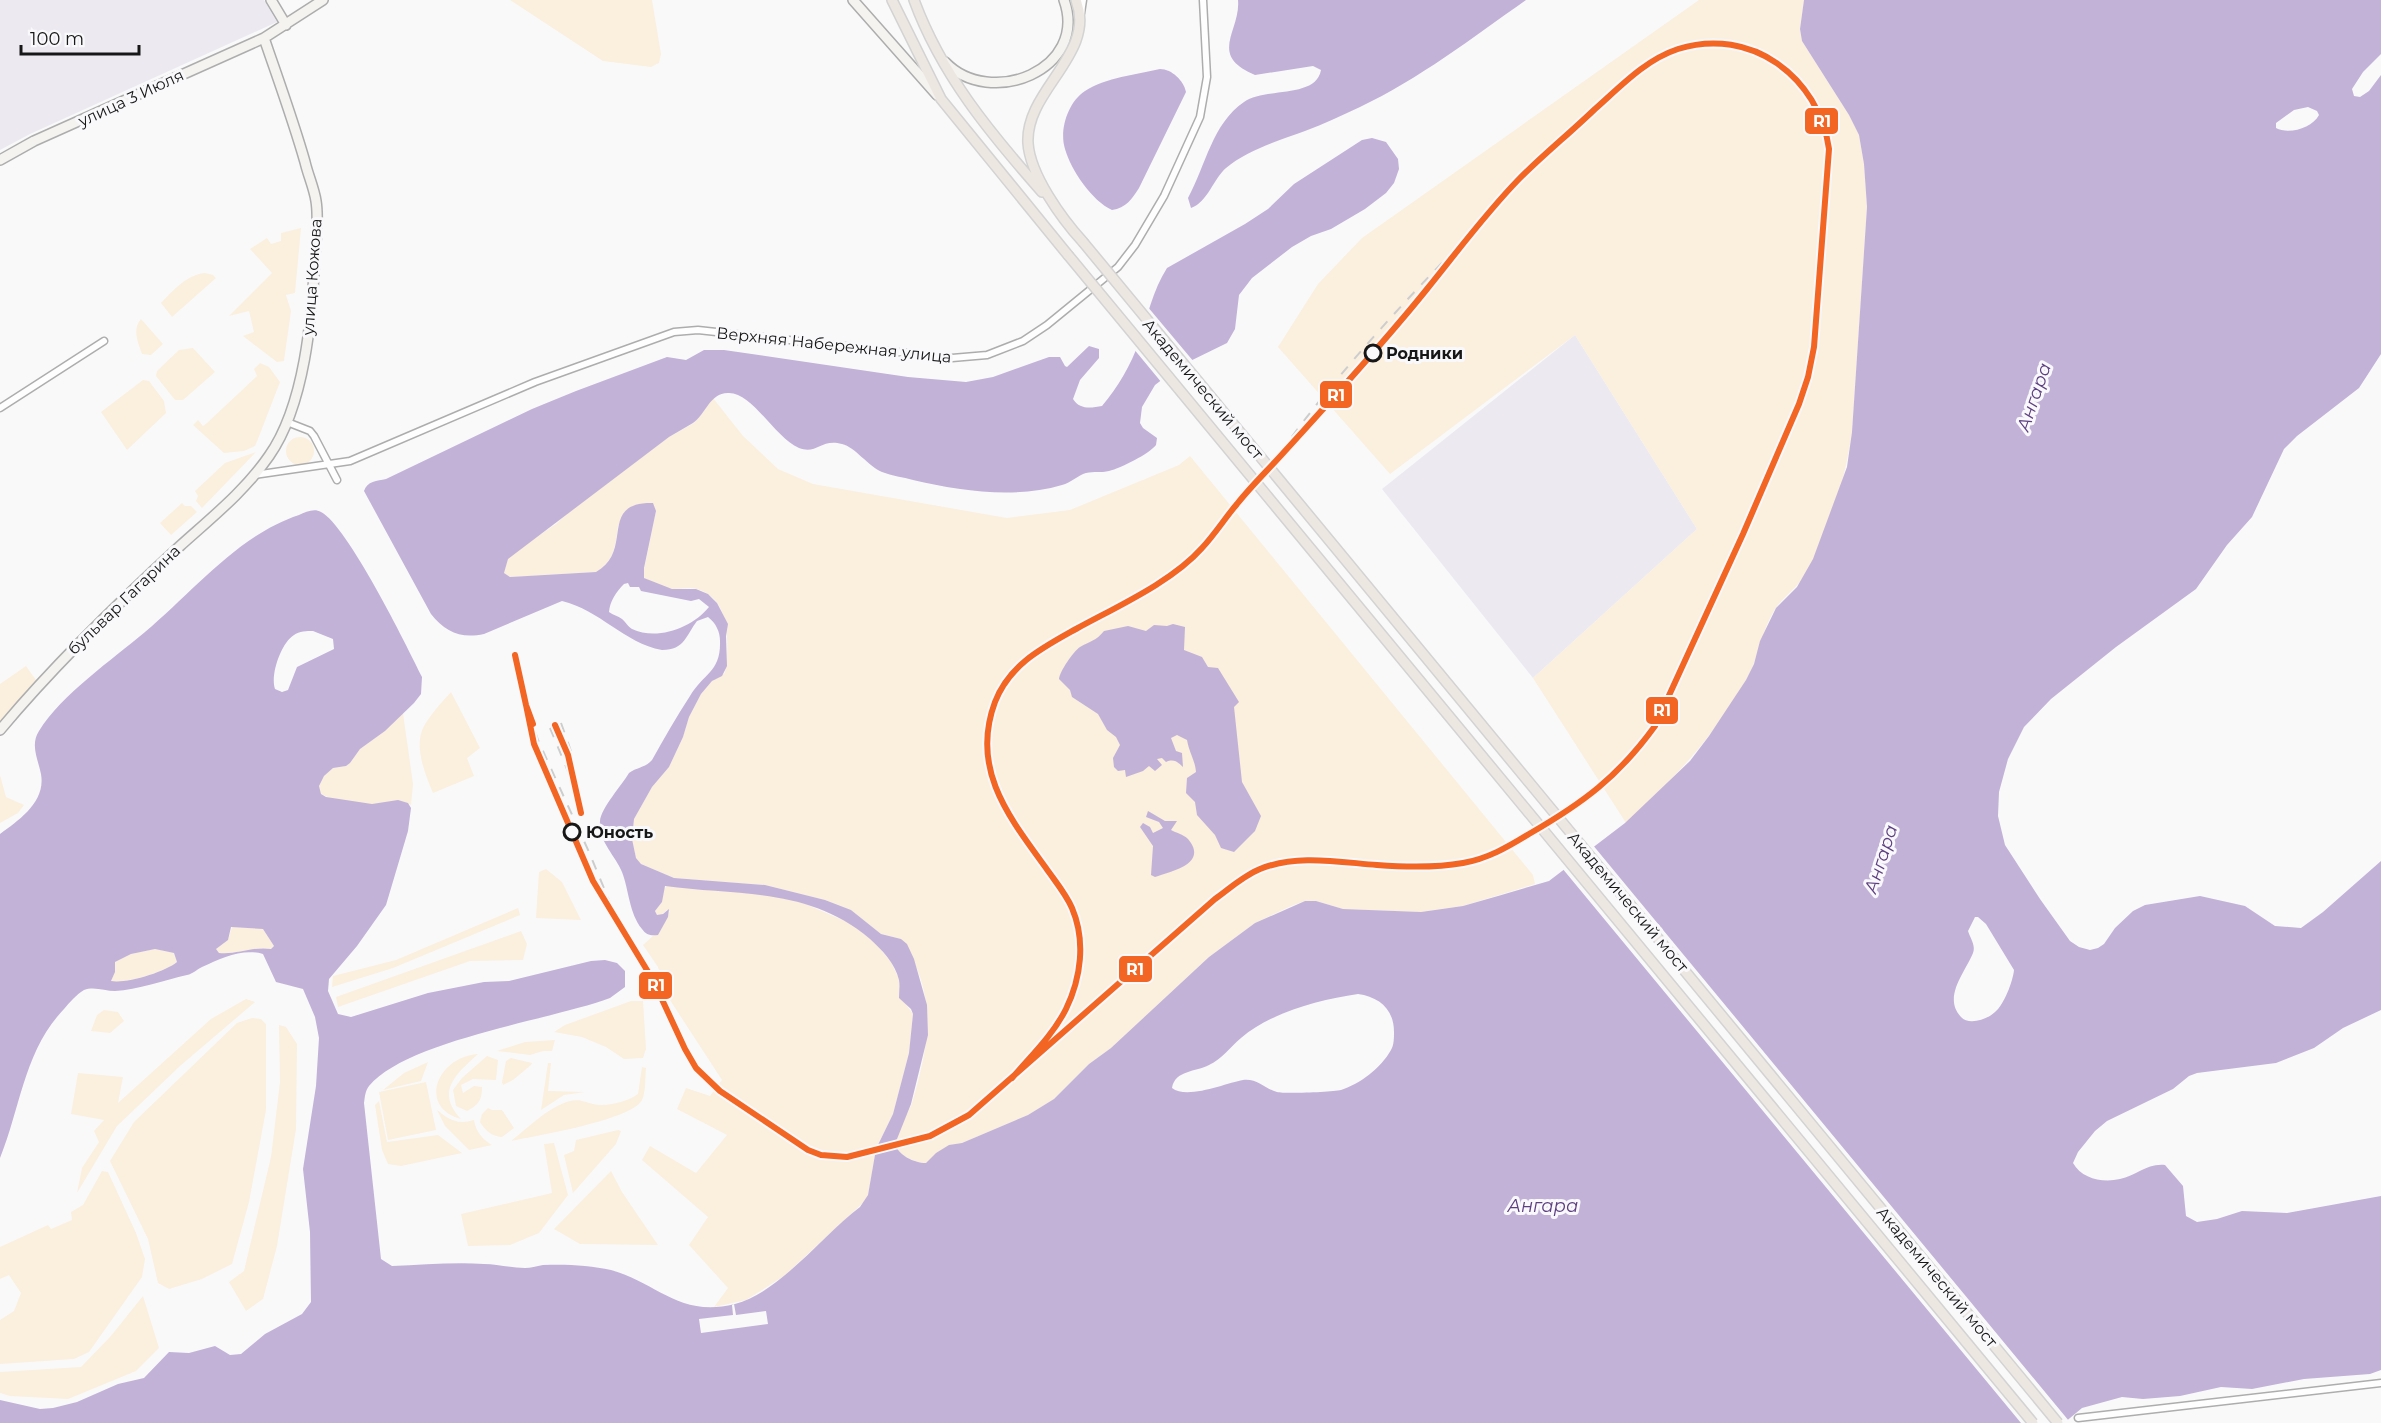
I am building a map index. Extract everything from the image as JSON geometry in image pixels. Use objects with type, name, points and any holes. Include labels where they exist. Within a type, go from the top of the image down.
[{"type":"main road","name":"Академический мост","points":[[892,0],[901,23],[941,99],[2033,1423]]},
{"type":"main road","points":[[914,0],[955,84],[982,120],[1060,211]]},
{"type":"main road","points":[[1060,211],[1035,172],[1031,159],[1029,133],[1035,110],[1076,42],[1080,30],[1081,13],[1076,0]]},
{"type":"main road","name":"Академический мост","points":[[1060,211],[1083,242],[2058,1423]]},
{"type":"street","points":[[271,0],[286,25]]},
{"type":"street","name":"улица 3 Июля","points":[[0,160],[34,141],[86,120],[264,38],[323,0]]},
{"type":"street","points":[[853,0],[941,99]]},
{"type":"street","points":[[940,56],[961,74],[986,82],[1014,81],[1032,75],[1053,60],[1063,46],[1068,17],[1064,0]]},
{"type":"street","points":[[1081,13],[1083,0]]},
{"type":"street","name":"Верхняя Набережная улица","points":[[253,476],[350,461],[535,382],[674,332],[698,330],[952,358],[987,355],[1023,342],[1118,267],[1144,232],[1164,196],[1191,141],[1204,100],[1207,58],[1203,0]]},
{"type":"street","name":"улица Кожова","points":[[253,476],[269,456],[287,422],[303,368],[314,290],[316,202],[264,38]]},
{"type":"street","points":[[0,408],[104,341]]},
{"type":"street","points":[[287,422],[310,431],[337,480]]},
{"type":"street","name":"бульвар Гагарина","points":[[0,730],[75,647],[209,522],[253,476]]},
{"type":"street","points":[[2078,1418],[2381,1383]]},
{"type":"shaded area","points":[[0,0],[264,0],[277,22],[30,134],[0,150]]},
{"type":"shaded area","points":[[510,0],[652,0],[661,54],[659,63],[651,67],[603,61]]},
{"type":"shaded area","points":[[1699,0],[1804,0],[1800,29],[1802,41],[1849,115],[1859,135],[1867,207],[1852,432],[1841,487],[1822,542],[1805,575],[1770,617],[1746,680],[1721,720],[1692,757],[1626,823],[1533,678],[1697,529],[1575,335],[1390,474],[1278,347],[1318,284],[1362,238]]},
{"type":"shaded area","points":[[301,228],[295,293],[286,295],[291,311],[284,361],[277,362],[243,336],[254,332],[249,311],[229,316],[272,273],[250,249],[267,238],[271,244],[281,241],[281,233]]},
{"type":"shaded area","points":[[205,273],[216,278],[172,317],[161,303],[186,280]]},
{"type":"shaded area","points":[[141,319],[163,344],[151,355],[142,354],[138,341],[136,332]]},
{"type":"shaded area","points":[[1575,335],[1697,529],[1533,678],[1382,489]]},
{"type":"shaded area","points":[[193,348],[215,372],[183,400],[175,400],[156,376],[157,371],[179,350]]},
{"type":"shaded area","points":[[260,363],[269,367],[280,382],[258,439],[255,446],[244,451],[224,453],[193,425],[198,420],[203,426],[207,423],[257,376],[254,369]]},
{"type":"shaded area","points":[[143,380],[149,381],[164,401],[166,413],[127,450],[101,412]]},
{"type":"shaded area","points":[[713,398],[743,436],[778,469],[813,484],[1007,518],[1070,510],[1179,465],[1190,456],[1533,875],[1535,884],[1463,906],[1421,912],[1343,909],[1316,901],[1305,901],[1291,906],[1255,923],[1209,957],[1111,1048],[1089,1064],[1054,1099],[1028,1115],[945,1148],[926,1163],[904,1156],[897,1150],[896,1141],[899,1129],[912,1103],[918,1081],[923,1060],[927,1019],[921,979],[901,939],[881,934],[851,910],[825,900],[765,885],[674,878],[641,864],[636,858],[632,839],[634,819],[652,787],[669,767],[701,694],[712,681],[725,673],[727,649],[726,624],[717,602],[708,594],[694,588],[670,588],[644,578],[656,511],[618,525],[615,546],[610,558],[596,572],[510,577],[504,573],[508,558],[517,550],[556,524],[572,509],[669,437],[694,423]]},
{"type":"shaded area","points":[[300,437],[310,441],[314,451],[310,461],[300,465],[290,461],[286,451],[290,441]]},
{"type":"shaded area","points":[[256,452],[202,508],[196,501],[198,496],[195,491],[225,463]]},
{"type":"shaded area","points":[[182,503],[185,506],[191,506],[197,512],[171,535],[160,523]]},
{"type":"shaded area","points":[[26,666],[36,680],[0,721],[0,684]]},
{"type":"shaded area","points":[[451,692],[480,748],[467,758],[474,776],[433,793],[421,756],[421,734],[429,718]]},
{"type":"shaded area","points":[[403,713],[413,784],[411,805],[398,801],[373,804],[354,802],[321,794],[319,786],[324,776],[333,768],[350,763],[360,749],[385,731]]},
{"type":"shaded area","points":[[0,775],[6,797],[24,805],[18,813],[0,823]]},
{"type":"shaded area","points":[[546,869],[562,882],[581,920],[536,918],[539,872]]},
{"type":"shaded area","points":[[668,885],[749,892],[796,900],[852,924],[877,945],[891,962],[899,979],[899,995],[913,1014],[909,1053],[893,1114],[876,1149],[865,1201],[784,1276],[746,1300],[714,1307],[728,1288],[689,1245],[708,1217],[642,1160],[650,1146],[696,1173],[727,1135],[677,1109],[686,1088],[710,1096],[722,1080],[666,994],[658,967],[643,945],[654,935],[658,935],[670,911],[667,910],[657,915],[655,911],[662,902],[664,889]]},
{"type":"shaded area","points":[[518,908],[520,915],[393,968],[332,987],[333,976],[396,960]]},
{"type":"shaded area","points":[[232,927],[263,929],[274,946],[271,949],[219,953],[216,949],[228,940]]},
{"type":"shaded area","points":[[521,931],[527,944],[523,960],[470,961],[338,1007],[336,997]]},
{"type":"shaded area","points":[[155,949],[174,953],[177,962],[164,970],[145,976],[126,981],[111,981],[115,971],[115,962],[131,954]]},
{"type":"shaded area","points":[[246,999],[255,1002],[180,1066],[117,1126],[77,1193],[82,1168],[99,1142],[94,1131],[104,1120],[71,1114],[78,1073],[123,1077],[118,1103],[211,1019]]},
{"type":"shaded area","points":[[631,1001],[643,1001],[646,1049],[643,1058],[624,1059],[606,1047],[582,1037],[554,1032],[565,1025]]},
{"type":"shaded area","points":[[104,1010],[118,1012],[124,1021],[110,1033],[91,1031],[97,1015]]},
{"type":"shaded area","points":[[252,1018],[261,1019],[266,1024],[266,1110],[249,1202],[232,1264],[202,1279],[169,1289],[158,1283],[148,1239],[110,1161],[134,1122],[237,1023]]},
{"type":"shaded area","points":[[279,1025],[286,1027],[297,1044],[296,1129],[277,1246],[263,1299],[246,1311],[229,1282],[244,1271],[271,1157],[280,1082]]},
{"type":"shaded area","points":[[555,1040],[552,1051],[530,1055],[497,1051],[525,1042]]},
{"type":"shaded area","points":[[478,1054],[456,1076],[449,1092],[453,1109],[461,1119],[448,1113],[440,1105],[436,1094],[438,1084],[443,1073],[452,1064],[463,1057]]},
{"type":"shaded area","points":[[487,1056],[498,1060],[496,1080],[473,1079],[461,1085],[463,1093],[474,1086],[482,1087],[481,1096],[477,1104],[467,1111],[456,1106],[453,1090],[462,1078]]},
{"type":"shaded area","points":[[511,1058],[532,1063],[513,1080],[503,1085],[506,1061]]},
{"type":"shaded area","points":[[428,1062],[421,1081],[383,1090],[404,1073]]},
{"type":"shaded area","points":[[548,1063],[551,1063],[548,1091],[585,1092],[564,1095],[541,1110]]},
{"type":"shaded area","points":[[642,1067],[646,1068],[644,1093],[642,1100],[634,1107],[621,1114],[582,1126],[511,1141],[546,1113],[570,1101],[576,1100],[599,1105],[633,1097],[638,1094]]},
{"type":"shaded area","points":[[426,1082],[436,1130],[388,1140],[379,1092]]},
{"type":"shaded area","points":[[379,1101],[387,1142],[438,1135],[462,1153],[401,1166],[388,1164],[382,1150],[375,1105]]},
{"type":"shaded area","points":[[488,1108],[502,1110],[514,1128],[502,1137],[489,1132],[480,1122],[482,1114]]},
{"type":"shaded area","points":[[437,1110],[454,1121],[474,1120],[480,1135],[492,1145],[469,1150],[445,1126]]},
{"type":"shaded area","points":[[621,1131],[616,1144],[573,1193],[564,1155],[574,1151],[576,1140]]},
{"type":"shaded area","points":[[554,1143],[568,1195],[539,1233],[510,1245],[468,1246],[461,1214],[552,1193],[544,1144]]},
{"type":"shaded area","points":[[102,1171],[108,1172],[136,1233],[145,1259],[142,1277],[89,1352],[74,1359],[0,1364],[0,1320],[14,1311],[21,1293],[9,1275],[0,1279],[0,1247],[48,1225],[51,1229],[72,1220],[71,1212],[83,1205]]},
{"type":"shaded area","points":[[611,1171],[622,1192],[658,1245],[580,1244],[554,1229]]},
{"type":"shaded area","points":[[143,1296],[159,1348],[136,1371],[68,1399],[10,1396],[0,1393],[0,1372],[81,1367],[110,1337]]},
{"type":"water","points":[[1238,0],[1526,0],[1445,57],[1382,96],[1319,125],[1264,146],[1234,162],[1222,172],[1202,201],[1191,208],[1188,198],[1217,133],[1233,111],[1253,98],[1310,85],[1317,79],[1321,70],[1313,66],[1255,75],[1241,67],[1229,51],[1238,11]]},
{"type":"water","name":"Ангара","points":[[1804,0],[2381,0],[2381,54],[2363,72],[2352,89],[2354,96],[2360,97],[2369,91],[2381,75],[2381,354],[2359,388],[2297,436],[2284,449],[2252,517],[2227,545],[2196,589],[2116,647],[2051,699],[2024,727],[2008,759],[1999,792],[1998,816],[2005,845],[2040,899],[2070,941],[2090,950],[2104,944],[2115,928],[2133,911],[2145,905],[2200,896],[2245,906],[2275,926],[2301,928],[2323,912],[2381,861],[2381,1010],[2343,1028],[2314,1048],[2276,1063],[2189,1076],[2173,1089],[2107,1121],[2095,1131],[2078,1152],[2073,1163],[2082,1173],[2100,1180],[2126,1177],[2153,1166],[2165,1165],[2183,1186],[2186,1216],[2197,1222],[2217,1219],[2242,1211],[2287,1213],[2381,1196],[2381,1370],[2370,1374],[2304,1379],[2252,1389],[2221,1387],[2180,1396],[2143,1399],[2122,1397],[2082,1408],[2064,1423],[0,1423],[0,1400],[40,1409],[53,1408],[77,1402],[118,1384],[144,1378],[169,1352],[189,1353],[215,1346],[230,1355],[241,1354],[265,1334],[302,1314],[311,1302],[310,1232],[303,1169],[316,1086],[319,1038],[315,1017],[303,989],[276,982],[263,954],[248,952],[224,957],[189,974],[142,987],[115,991],[84,990],[68,1004],[40,1043],[25,1080],[0,1158],[0,834],[30,809],[39,793],[41,774],[36,752],[36,736],[49,717],[74,691],[145,632],[236,550],[277,524],[310,511],[321,512],[346,539],[390,615],[422,677],[421,694],[414,703],[385,731],[360,749],[350,763],[333,768],[324,776],[319,786],[321,794],[326,797],[372,804],[398,800],[408,803],[411,808],[408,831],[386,905],[357,946],[329,979],[328,991],[338,1014],[351,1017],[428,993],[484,982],[509,981],[591,961],[605,960],[617,963],[625,971],[625,987],[610,998],[446,1044],[414,1056],[388,1070],[369,1086],[364,1103],[381,1259],[392,1266],[461,1263],[525,1268],[543,1265],[594,1267],[628,1276],[684,1303],[716,1307],[735,1304],[752,1298],[784,1276],[860,1207],[868,1195],[876,1149],[893,1114],[909,1053],[913,1014],[899,998],[897,974],[891,962],[879,948],[847,922],[798,902],[772,897],[665,886],[662,902],[655,911],[657,915],[669,909],[668,917],[658,935],[645,933],[634,916],[622,872],[602,835],[601,816],[629,773],[647,765],[652,760],[695,688],[715,666],[720,651],[720,641],[715,625],[708,617],[697,621],[680,645],[662,650],[636,641],[588,611],[562,601],[484,634],[468,636],[454,633],[431,614],[364,491],[367,485],[386,479],[532,409],[576,391],[667,357],[686,360],[704,350],[724,350],[908,377],[966,382],[993,377],[1049,357],[1060,357],[1067,367],[1089,346],[1099,349],[1099,358],[1080,380],[1073,399],[1082,407],[1102,406],[1119,383],[1132,359],[1154,294],[1167,268],[1268,209],[1294,184],[1362,140],[1372,138],[1386,142],[1398,159],[1399,169],[1394,183],[1386,193],[1365,209],[1331,229],[1311,236],[1292,247],[1252,278],[1239,295],[1235,329],[1227,343],[1180,366],[1155,385],[1142,407],[1140,423],[1157,438],[1156,445],[1127,464],[1109,471],[1086,473],[1065,484],[1026,492],[988,492],[950,487],[882,472],[842,444],[829,443],[805,450],[799,448],[781,435],[747,400],[729,393],[717,396],[693,423],[669,437],[508,559],[504,573],[510,577],[596,572],[607,563],[613,552],[621,519],[626,510],[636,505],[653,503],[656,511],[644,578],[672,589],[696,589],[708,594],[717,603],[728,624],[727,666],[722,676],[712,681],[701,694],[669,767],[652,787],[634,819],[632,839],[636,858],[641,864],[674,878],[765,885],[825,900],[851,910],[881,934],[901,939],[907,944],[914,959],[927,1005],[928,1035],[911,1104],[895,1144],[899,1152],[907,1158],[926,1163],[949,1145],[962,1143],[1028,1115],[1054,1099],[1089,1064],[1111,1048],[1209,957],[1255,923],[1305,901],[1316,901],[1343,909],[1421,912],[1463,906],[1549,881],[1625,823],[1690,761],[1746,680],[1754,664],[1760,641],[1776,608],[1797,587],[1813,559],[1847,467],[1852,432],[1867,207],[1864,164],[1859,135],[1849,115],[1802,41],[1800,29]],"holes":[[[2308,107],[2317,111],[2319,115],[2311,124],[2300,129],[2287,131],[2276,128],[2276,123],[2294,110]],[[628,583],[630,587],[639,587],[641,591],[691,601],[699,599],[709,607],[684,626],[652,634],[632,629],[622,619],[609,612],[616,593]],[[313,631],[333,639],[334,649],[297,667],[288,690],[282,692],[275,689],[275,668],[289,639],[301,632]],[[1975,917],[1978,917],[1986,924],[2014,970],[2008,992],[1998,1009],[1988,1017],[1969,1021],[1961,1017],[1954,1001],[1957,984],[1974,950],[1968,931]],[[231,927],[263,929],[274,946],[271,949],[232,953],[219,953],[216,949],[228,940]],[[155,949],[174,953],[177,962],[164,970],[145,976],[126,981],[111,981],[115,972],[115,962],[131,954]],[[1358,994],[1366,996],[1384,1005],[1391,1017],[1394,1034],[1391,1050],[1376,1069],[1355,1084],[1341,1090],[1298,1093],[1277,1092],[1248,1080],[1197,1092],[1179,1091],[1172,1088],[1177,1078],[1214,1062],[1241,1038],[1267,1021],[1296,1008]]]},
{"type":"water","points":[[1160,69],[1177,76],[1186,92],[1139,188],[1125,205],[1112,210],[1097,200],[1083,184],[1072,166],[1063,142],[1066,117],[1079,96],[1094,86],[1112,79]]},
{"type":"water","points":[[1173,624],[1185,627],[1184,650],[1202,657],[1208,667],[1218,668],[1239,702],[1234,707],[1242,782],[1261,816],[1255,831],[1234,852],[1221,848],[1215,835],[1197,815],[1195,802],[1186,793],[1187,778],[1196,772],[1187,740],[1177,735],[1171,738],[1176,751],[1182,753],[1183,767],[1175,761],[1166,762],[1162,758],[1157,759],[1162,765],[1155,771],[1149,766],[1143,771],[1126,777],[1125,770],[1118,771],[1114,767],[1113,758],[1120,745],[1116,737],[1107,730],[1098,714],[1072,697],[1070,690],[1059,679],[1064,667],[1077,649],[1096,639],[1104,631],[1128,626],[1146,631],[1154,625]]},
{"type":"water","points":[[1148,811],[1165,821],[1177,821],[1171,830],[1188,839],[1194,855],[1178,869],[1155,877],[1151,875],[1153,846],[1140,827],[1143,823],[1150,827],[1153,833],[1163,828],[1159,822],[1146,817]]},
{"type":"pier","points":[[1147,306],[1194,362],[1181,368],[1162,383],[1133,348]]},
{"type":"pier","points":[[1592,844],[2069,1421],[2068,1423],[2021,1423],[1562,868]]},
{"type":"pier","points":[[734,1304],[736,1315],[766,1311],[768,1324],[701,1333],[699,1319],[733,1315],[732,1305]]},
{"type":"railway","points":[[1282,454],[1283,449],[1347,367],[1464,240]]},
{"type":"railway","points":[[515,655],[526,705],[538,740],[616,917]]},
{"type":"railway","points":[[561,723],[572,754],[574,776]]},
{"type":"railway","points":[[550,728],[569,774],[583,820]]},
{"type":"transit line","name":"R1","points":[[526,705],[534,744],[593,881],[653,980],[696,1068],[720,1091],[808,1150],[821,1155],[847,1157],[930,1136],[969,1115],[1215,899],[1260,869],[1274,864],[1303,860],[1420,867],[1442,866],[1472,861],[1505,848],[1548,823],[1598,788],[1627,760],[1655,726],[1743,534],[1799,404],[1808,377],[1814,347],[1829,149],[1823,123],[1811,100],[1796,80],[1777,63],[1755,52],[1731,45],[1705,44],[1678,49],[1666,54],[1634,74],[1537,161],[1507,192],[1393,330],[1249,490],[1207,543],[1190,560],[1143,593],[1039,650],[1009,677],[995,702],[988,726],[987,749],[990,771],[1007,811],[1070,903],[1079,933],[1080,946],[1075,985],[1061,1019],[1034,1053],[1019,1070],[1012,1078]]},
{"type":"transit line","name":"R1","points":[[515,655],[526,705],[533,724]]},
{"type":"transit line","name":"R1","points":[[555,725],[568,755],[581,813]]},
{"type":"place","name":"Родники","points":[[1373,353]]},
{"type":"place","name":"Юность","points":[[572,832]]}]
